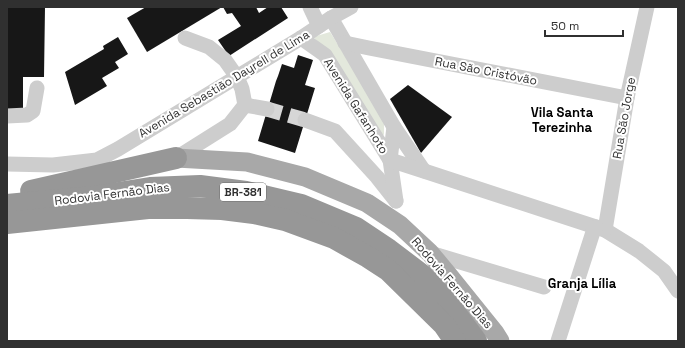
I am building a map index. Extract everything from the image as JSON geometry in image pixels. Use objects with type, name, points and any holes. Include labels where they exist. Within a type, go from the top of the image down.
[{"type":"highway","points":[[7,198],[176,158]]},
{"type":"highway","name":"Rodovia Fernão Dias","points":[[7,205],[93,197],[150,188],[200,186],[246,192],[301,205],[356,228],[417,271],[447,302],[476,341]]},
{"type":"highway","name":"Rodovia Fernão Dias","points":[[7,224],[148,208],[207,208],[254,213],[285,220],[334,238],[388,270],[444,325],[455,341]]},
{"type":"main road","name":"Rodovia Fernão Dias","points":[[176,158],[247,162],[305,177],[367,203],[400,225],[430,253],[500,341]]},
{"type":"street","name":"Avenida Gafanhoto","points":[[310,7],[345,43],[394,127],[424,171]]},
{"type":"street","name":"Avenida Sebastião Dayrell de Lima","points":[[7,164],[53,165],[97,160],[118,149],[351,7]]},
{"type":"street","name":"Rua São Jorge","points":[[558,341],[593,232],[601,229],[647,7]]},
{"type":"street","points":[[176,158],[230,124],[245,104],[242,89],[237,77],[225,60],[209,48],[185,38]]},
{"type":"street","name":"Avenida Gafanhoto","points":[[301,38],[325,55],[390,160]]},
{"type":"street","name":"Rua São Cristóvão","points":[[345,43],[627,98]]},
{"type":"street","points":[[7,116],[27,115],[33,111],[37,88]]},
{"type":"street","points":[[245,104],[267,109]]},
{"type":"street","points":[[305,120],[335,131],[377,177],[396,202]]},
{"type":"street","name":"Avenida Gafanhoto","points":[[394,127],[390,160],[400,225]]},
{"type":"street","points":[[390,160],[601,229],[639,250],[664,271],[678,291]]},
{"type":"street","points":[[430,253],[544,287]]},
{"type":"shaded area","points":[[330,32],[384,118],[384,135],[380,133],[329,52],[313,37]]},
{"type":"building","points":[[7,7],[45,7],[44,77],[23,77],[23,109],[7,109]]},
{"type":"building","points":[[146,7],[222,7],[147,52],[127,18]]},
{"type":"building","points":[[223,7],[256,7],[259,13],[268,7],[281,7],[288,18],[229,56],[218,40],[241,26],[232,13],[227,14]]},
{"type":"building","points":[[118,37],[128,54],[115,62],[119,68],[102,78],[107,86],[75,105],[65,72],[104,49],[103,46]]},
{"type":"building","points":[[298,55],[313,60],[305,85],[315,88],[295,153],[258,141],[282,64],[294,68]]},
{"type":"building","points":[[408,85],[452,117],[421,153],[390,99]]},
{"type":"tunnel","points":[[267,109],[305,120]]},
{"type":"district","name":"Vila Santa Terezinha","points":[[562,120]]},
{"type":"district","name":"Granja Lília","points":[[582,283]]}]
